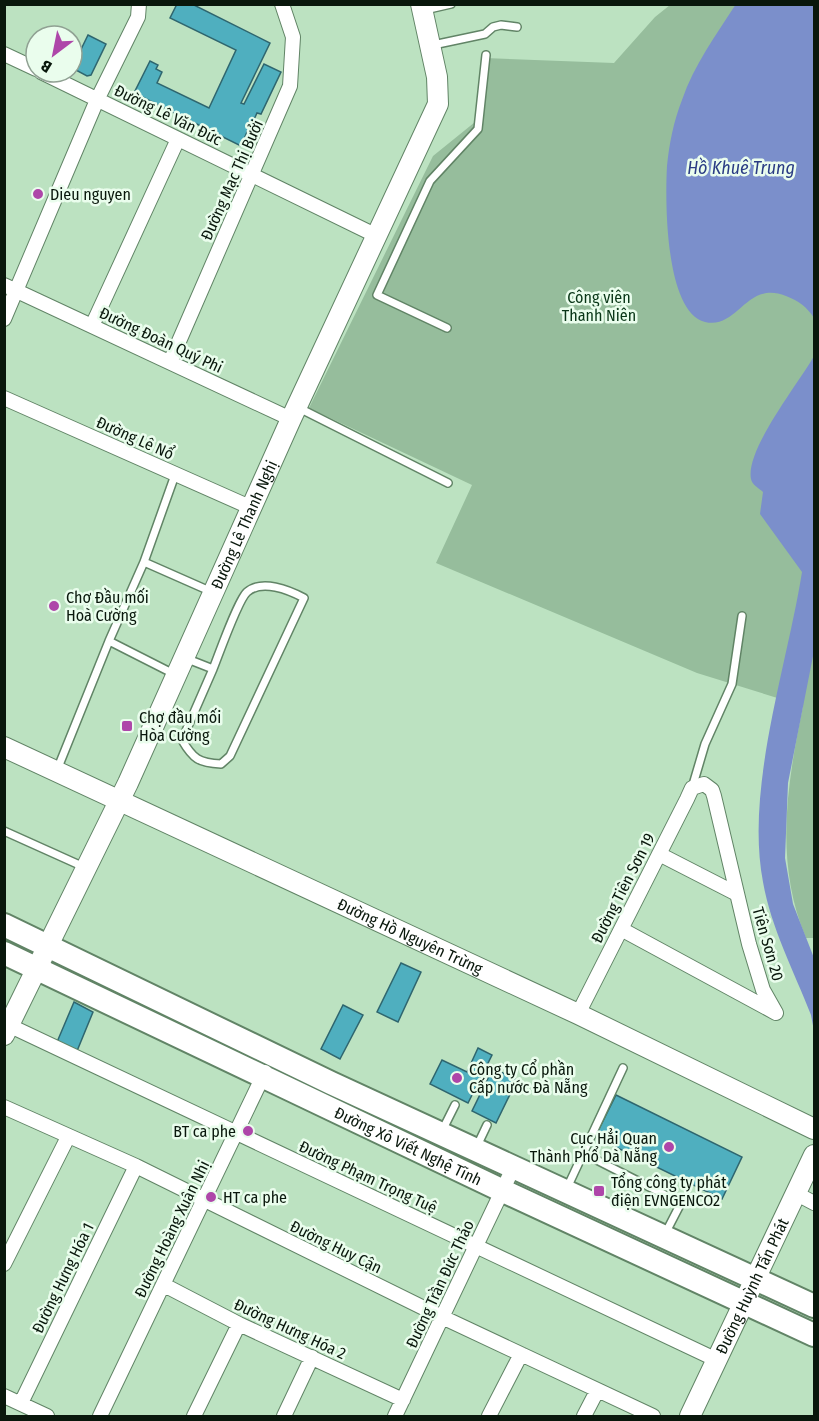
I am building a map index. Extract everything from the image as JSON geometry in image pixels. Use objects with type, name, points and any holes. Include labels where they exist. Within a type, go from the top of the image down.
[{"type":"main road","name":"Đường Xô Viết Nghệ Tĩnh","points":[[4,925],[274,1056],[814,1306]]},
{"type":"main road","name":"Đường Xô Viết Nghệ Tĩnh","points":[[4,953],[501,1190],[814,1335]]},
{"type":"street","points":[[4,319],[11,288],[97,100],[138,17],[139,4]]},
{"type":"street","name":"Đường Mạc Thị Bưởi","points":[[170,362],[290,86],[293,37],[282,4]]},
{"type":"street","name":"Đường Lê Thanh Nghị","points":[[6,1028],[119,802],[294,413],[438,104],[437,77],[422,8]]},
{"type":"street","points":[[6,60],[24,65]]},
{"type":"street","name":"Đường Lê Văn Đức","points":[[65,84],[377,236]]},
{"type":"street","points":[[92,326],[178,139]]},
{"type":"street","name":"Đường Đoàn Quý Phi","points":[[11,288],[170,362],[294,413]]},
{"type":"street","name":"Đường Lê Nổ","points":[[4,398],[252,508]]},
{"type":"street","name":"Đường Hồ Nguyên Trừng","points":[[4,747],[578,1014],[814,1130]]},
{"type":"street","name":"Đường Tiên Sơn 19","points":[[578,1014],[659,854],[698,786]]},
{"type":"street","name":"Tiên Sơn 20","points":[[621,929],[776,1013],[763,990],[712,790],[698,786]]},
{"type":"street","points":[[659,854],[737,894]]},
{"type":"street","name":"Đường Phạm Trọng Tuệ","points":[[6,1028],[717,1360]]},
{"type":"street","name":"Đường Hoàng Xuân Nhị","points":[[100,1416],[274,1056]]},
{"type":"street","name":"Đường Huy Cận","points":[[4,1107],[135,1166],[442,1317],[653,1416]]},
{"type":"street","points":[[4,1264],[68,1137]]},
{"type":"street","name":"Đường Huỳnh Tấn Phát","points":[[690,1416],[743,1302],[806,1199],[814,1155]]},
{"type":"street","name":"Đường Hưng Hóa 1","points":[[21,1403],[135,1166]]},
{"type":"street","name":"Đường Trần Đức Thảo","points":[[395,1416],[513,1166]]},
{"type":"street","name":"Đường Hưng Hóa 2","points":[[164,1286],[239,1324],[403,1400]]},
{"type":"street","points":[[194,1416],[239,1324]]},
{"type":"street","points":[[489,1416],[520,1354]]},
{"type":"street","points":[[284,1416],[312,1357]]},
{"type":"street","points":[[584,1416],[597,1391]]},
{"type":"street","points":[[4,1395],[48,1416]]},
{"type":"lane","points":[[422,8],[451,4]]},
{"type":"lane","points":[[430,46],[485,34],[493,27],[501,25],[517,27]]},
{"type":"lane","points":[[447,328],[377,295],[430,181],[478,129],[486,55]]},
{"type":"lane","points":[[294,413],[447,483]]},
{"type":"lane","points":[[56,772],[144,562],[175,475]]},
{"type":"lane","points":[[144,562],[214,594]]},
{"type":"lane","points":[[259,586],[290,591],[304,598],[230,756],[220,764],[202,763],[191,756],[182,740],[213,669],[246,593],[259,586]]},
{"type":"lane","points":[[698,786],[705,744],[732,684],[742,616]]},
{"type":"lane","points":[[109,641],[180,666],[213,669]]},
{"type":"lane","points":[[4,831],[86,868]]},
{"type":"lane","points":[[566,1190],[623,1068]]},
{"type":"lane","points":[[441,1133],[455,1105]]},
{"type":"lane","points":[[475,1148],[488,1125]]},
{"type":"lane","points":[[583,1153],[681,1203],[664,1235]]},
{"type":"green space","name":"Công viên Thanh Niên","points":[[670,5],[814,5],[814,938],[806,938],[796,909],[787,852],[788,794],[803,706],[697,673],[436,563],[472,485],[309,408],[433,156],[480,118],[485,58],[614,63],[655,17]]},
{"type":"water","name":"Hồ Khuê Trung","points":[[736,4],[814,5],[814,318],[799,302],[772,293],[761,294],[751,299],[726,319],[716,323],[705,322],[692,314],[682,298],[675,277],[670,253],[666,204],[667,166],[672,132],[693,75]]},
{"type":"water","points":[[814,356],[814,651],[788,783],[785,858],[793,904],[814,958],[814,1031],[811,1015],[771,916],[763,882],[759,846],[759,807],[763,768],[802,572],[760,514],[763,492],[754,485],[751,479],[751,466],[764,434]]},
{"type":"building","points":[[177,4],[192,4],[270,43],[241,103],[244,104],[264,64],[281,72],[261,114],[257,113],[251,126],[251,134],[247,132],[241,146],[134,93],[150,61],[158,65],[156,69],[162,72],[157,83],[209,108],[236,50],[170,18]]},
{"type":"building","points":[[88,35],[106,44],[91,75],[87,76],[84,74],[84,43]]},
{"type":"building","points":[[401,963],[421,972],[398,1022],[377,1012]]},
{"type":"building","points":[[74,1002],[93,1012],[77,1051],[57,1042]]},
{"type":"building","points":[[343,1005],[363,1015],[340,1059],[321,1049]]},
{"type":"building","name":"Công ty Cổ phần Cấp nước Đà Nẵng","points":[[478,1048],[492,1055],[468,1103],[430,1084],[442,1060],[467,1072]]},
{"type":"building","points":[[493,1068],[517,1080],[496,1123],[472,1111]]},
{"type":"building","name":"Cục Hẳi Quan Thành Phổ Dà Nẵng","points":[[616,1095],[742,1157],[722,1199],[595,1137]]},
{"type":"place","name":"Dieu nguyen","points":[[38,194]]},
{"type":"place","name":"Chợ Đầu mối Hoà Cường","points":[[54,606]]},
{"type":"place","name":"Chợ đầu mối Hòa Cường","points":[[127,726]]},
{"type":"place","name":"Công ty Cổ phần Cấp nước Đà Nẵng","points":[[457,1078]]},
{"type":"place","name":"BT ca phe","points":[[248,1131]]},
{"type":"place","name":"Cục Hẳi Quan Thành Phổ Dà Nẵng","points":[[669,1147]]},
{"type":"place","name":"Tổng công ty phát điện EVNGENCO2","points":[[599,1191]]},
{"type":"place","name":"HT ca phe","points":[[211,1197]]}]
